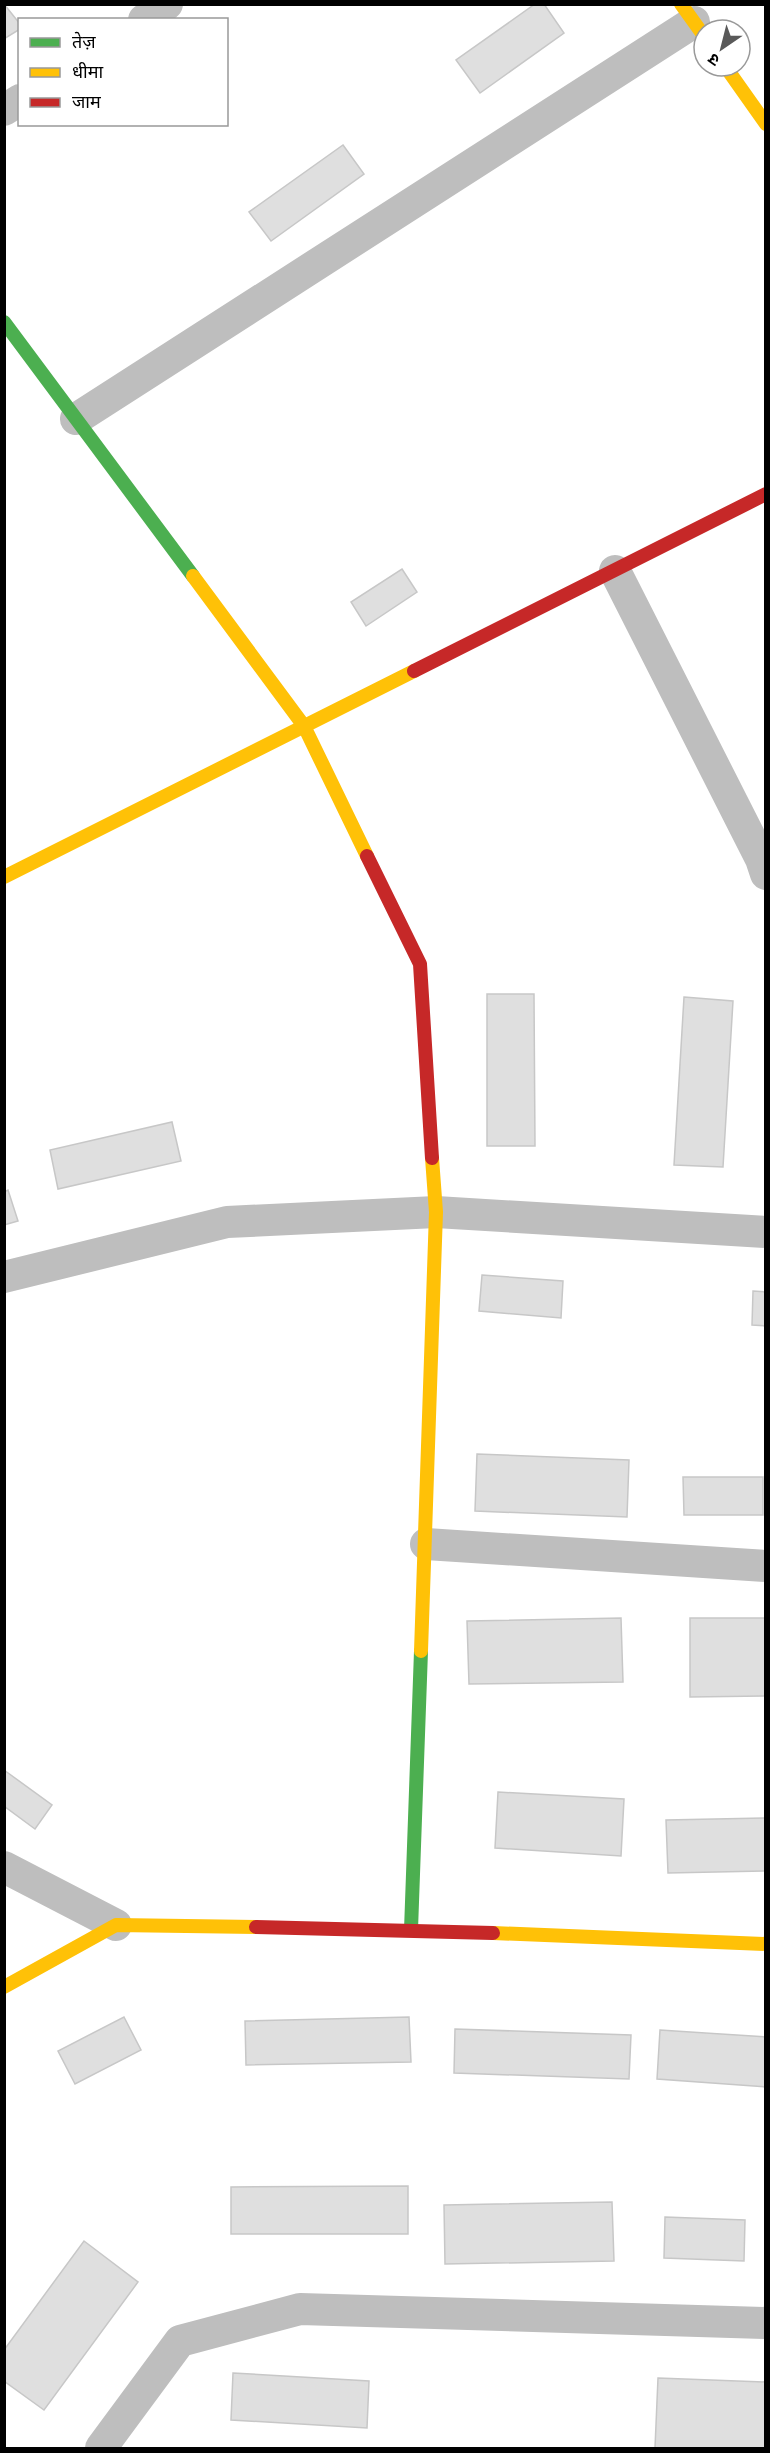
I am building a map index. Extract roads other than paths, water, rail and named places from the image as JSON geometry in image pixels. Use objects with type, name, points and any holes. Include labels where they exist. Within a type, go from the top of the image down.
[{"type":"street","points":[[147,18],[167,4]]},
{"type":"street","points":[[76,419],[692,22]]},
{"type":"street","points":[[733,78],[765,124]]},
{"type":"street","points":[[4,110],[18,101]]},
{"type":"street","points":[[4,322],[304,726],[420,964],[436,1212],[411,1930]]},
{"type":"street","points":[[4,877],[765,494]]},
{"type":"street","points":[[615,571],[761,859],[765,874]]},
{"type":"street","points":[[4,1277],[227,1222],[436,1212],[765,1232]]},
{"type":"street","points":[[426,1544],[765,1566]]},
{"type":"street","points":[[4,1867],[116,1925],[411,1930],[765,1944]]},
{"type":"street","points":[[4,1987],[116,1925]]},
{"type":"street","points":[[100,2448],[180,2341],[300,2309],[765,2323]]}]
